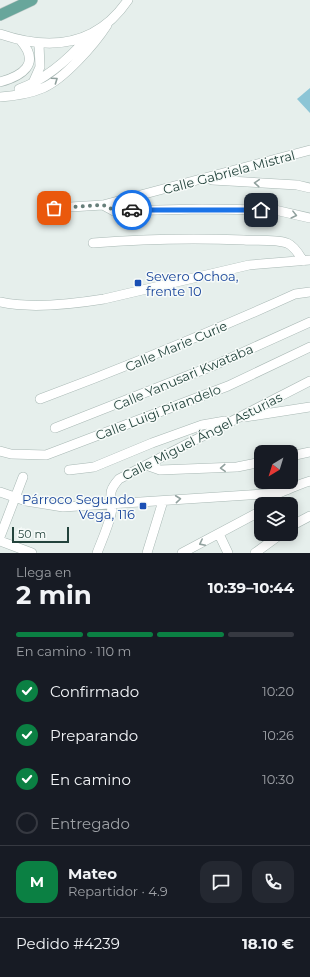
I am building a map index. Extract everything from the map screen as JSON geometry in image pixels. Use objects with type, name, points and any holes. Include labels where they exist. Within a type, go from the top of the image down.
[{"type":"main road","points":[[0,15],[32,0]]},
{"type":"street","points":[[0,34],[21,41],[38,44],[72,41],[91,33],[109,22],[120,12],[128,0]]},
{"type":"street","points":[[0,96],[20,95],[44,88],[68,70],[100,36],[109,22]]},
{"type":"street","points":[[0,96],[32,84],[50,73],[79,48],[91,33]]},
{"type":"street","points":[[0,82],[15,78],[25,71],[29,63],[28,53],[21,41]]},
{"type":"street","points":[[20,95],[32,84],[40,67],[38,44]]},
{"type":"street","name":"Calle Gabriela Mistral","points":[[54,208],[103,205],[310,150]]},
{"type":"street","points":[[296,154],[310,158]]},
{"type":"street","points":[[205,179],[297,185],[310,188]]},
{"type":"street","points":[[103,205],[114,210],[276,210],[310,218]]},
{"type":"street","points":[[93,244],[137,239],[207,238],[274,241],[288,243],[306,260]]},
{"type":"street","points":[[0,302],[8,304],[48,304],[90,301],[249,265],[306,260]]},
{"type":"street","name":"Calle Marie Curie","points":[[40,399],[113,372],[201,336],[295,294],[310,292]]},
{"type":"street","name":"Calle Yanusari Kwataba","points":[[55,428],[215,365],[310,322]]},
{"type":"street","name":"Calle Luigi Pirandelo","points":[[0,451],[11,454],[46,455],[228,386],[310,347]]},
{"type":"street","name":"Calle Miguel Ángel Asturias","points":[[111,503],[111,487],[119,479],[310,381]]},
{"type":"street","points":[[69,470],[94,467],[152,443],[202,425],[310,407]]},
{"type":"street","points":[[298,455],[310,452]]},
{"type":"street","points":[[146,465],[160,470],[237,467],[254,463]]},
{"type":"street","points":[[0,537],[24,477]]},
{"type":"street","points":[[0,492],[26,501],[63,507],[279,493],[290,489],[296,484],[310,481]]},
{"type":"street","points":[[276,497],[279,493]]},
{"type":"street","points":[[147,553],[163,501]]},
{"type":"street","points":[[100,552],[111,513],[111,503]]},
{"type":"street","points":[[182,553],[254,515]]},
{"type":"street","points":[[298,522],[310,516]]},
{"type":"street","points":[[219,534],[228,553]]},
{"type":"street","points":[[0,541],[32,553]]},
{"type":"street","points":[[255,553],[271,541]]},
{"type":"water","points":[[310,88],[310,113],[297,99]]},
{"type":"way so far","points":[[54,208],[103,205],[114,210],[132,210]]},
{"type":"place","name":"Severo Ochoa, frente 10","points":[[138,283]]},
{"type":"place","name":"Párroco Segundo Vega, 116","points":[[143,506]]},
{"type":"route","points":[[132,210],[261,210]]}]
